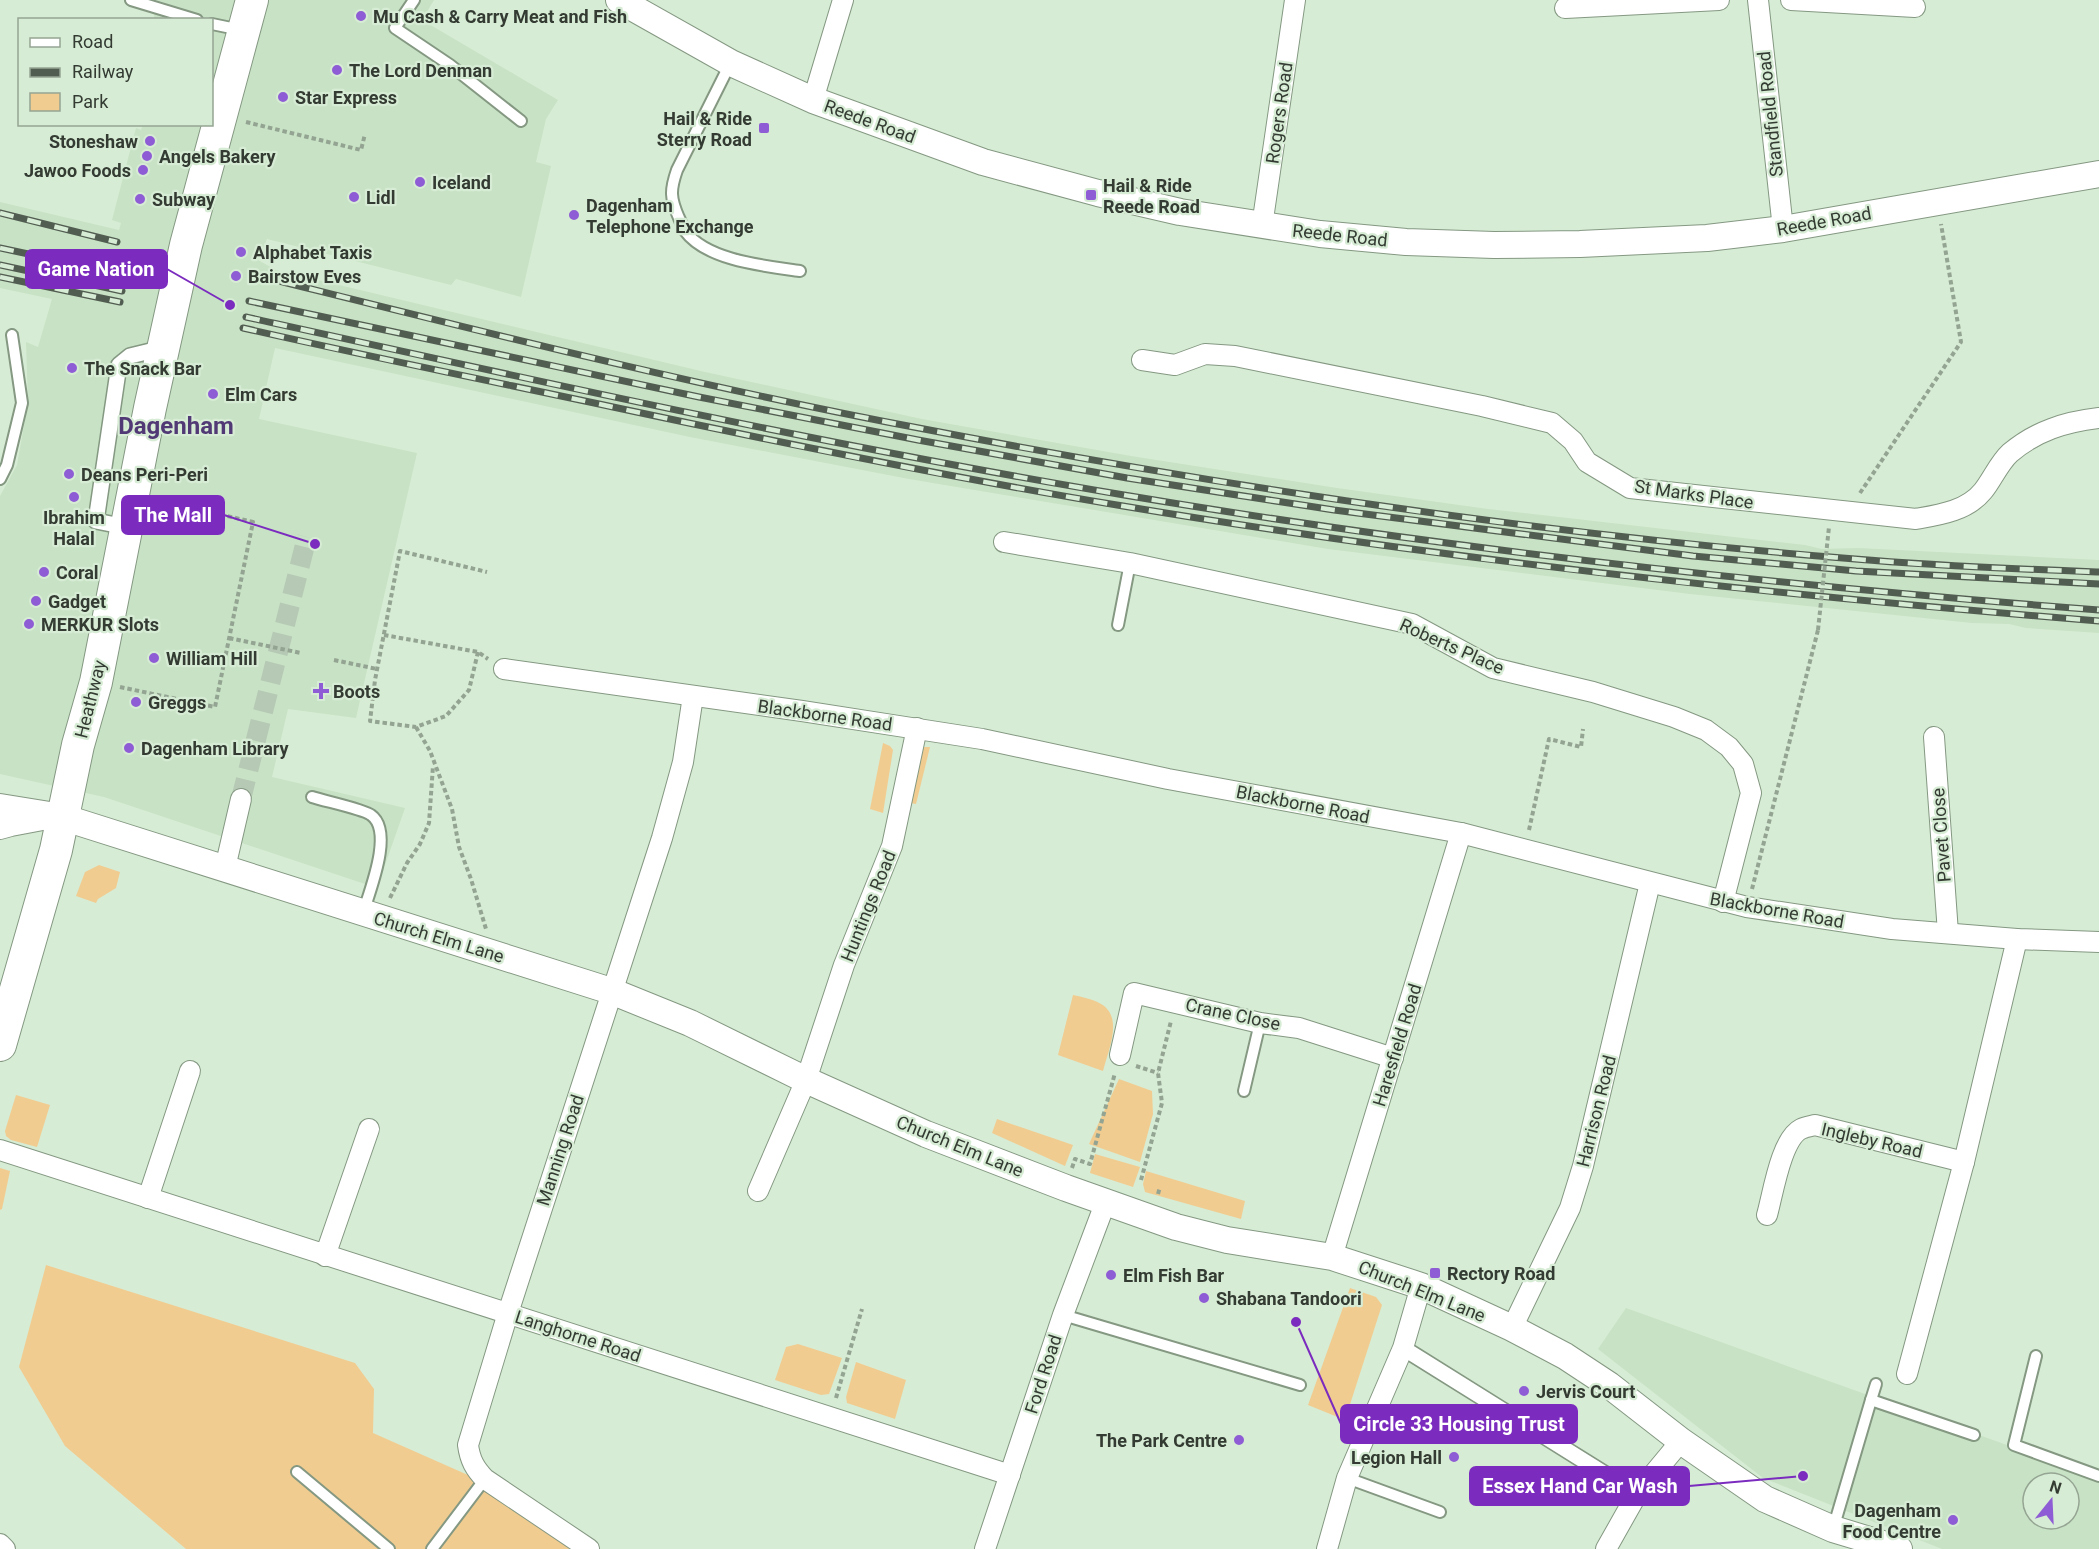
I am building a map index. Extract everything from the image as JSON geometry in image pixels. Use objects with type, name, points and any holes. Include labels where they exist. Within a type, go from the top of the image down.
[{"type":"main road","name":"Heathway","points":[[0,1045],[50,872],[78,746],[96,682],[126,526],[186,245],[252,0]]},
{"type":"street","name":"Reede Road","points":[[619,0],[730,63],[813,100],[983,162],[1180,212],[1320,234],[1406,242],[1494,245],[1580,244],[1707,238],[1782,229],[2099,174]]},
{"type":"street","points":[[813,100],[843,0]]},
{"type":"street","name":"Rogers Road","points":[[1262,226],[1295,0]]},
{"type":"street","points":[[1565,8],[1719,0]]},
{"type":"street","name":"Standfield Road","points":[[1758,0],[1782,229]]},
{"type":"street","points":[[1791,0],[1915,8]]},
{"type":"street","name":"St Marks Place","points":[[1142,360],[1175,364],[1205,354],[1235,356],[1482,406],[1552,423],[1573,441],[1587,462],[1630,488],[1916,519],[1951,513],[1981,493],[2008,455],[2038,433],[2075,421],[2099,418]]},
{"type":"street","name":"Roberts Place","points":[[1004,542],[1130,563],[1412,624],[1493,668],[1593,692],[1674,717],[1706,730],[1729,747],[1743,764],[1751,793],[1723,902]]},
{"type":"street","name":"Blackborne Road","points":[[504,669],[917,728],[982,740],[1168,779],[1461,833],[1747,907],[1892,929],[2017,939],[2099,942]]},
{"type":"street","name":"Manning Road","points":[[589,1549],[484,1479],[475,1469],[468,1445],[508,1313],[662,838],[683,762],[693,696]]},
{"type":"street","name":"Huntings Road","points":[[806,1080],[844,965],[892,846],[917,728]]},
{"type":"street","name":"Pavet Close","points":[[1934,737],[1948,933]]},
{"type":"street","points":[[225,868],[241,799]]},
{"type":"street","name":"Church Elm Lane","points":[[0,807],[62,817],[611,991],[690,1023],[806,1080],[926,1134],[1176,1227],[1227,1240],[1332,1257],[1421,1286],[1512,1328],[1564,1356],[1609,1385],[1682,1441],[1765,1499],[1833,1529],[1889,1547]]},
{"type":"street","points":[[0,829],[62,817]]},
{"type":"street","name":"Haresfield Road","points":[[1332,1257],[1461,833]]},
{"type":"street","name":"Harrison Road","points":[[1512,1328],[1570,1208],[1583,1166],[1650,883]]},
{"type":"street","points":[[1907,1374],[1964,1162],[2017,939]]},
{"type":"street","name":"Crane Close","points":[[1118,1064],[1134,993],[1260,1023],[1299,1028],[1393,1058]]},
{"type":"street","points":[[148,1198],[189,1071]]},
{"type":"street","points":[[758,1191],[806,1080]]},
{"type":"street","name":"Ingleby Road","points":[[1767,1215],[1786,1148],[1792,1137],[1801,1129],[1815,1125],[1964,1162]]},
{"type":"street","points":[[325,1256],[369,1129]]},
{"type":"street","name":"Langhorne Road","points":[[0,1150],[1010,1475]]},
{"type":"street","name":"Ford Road","points":[[985,1549],[1063,1315],[1106,1201]]},
{"type":"street","points":[[1327,1549],[1347,1478],[1403,1348],[1421,1286]]},
{"type":"street","points":[[1403,1348],[1637,1494]]},
{"type":"street","points":[[1606,1549],[1637,1494],[1682,1441]]},
{"type":"street","points":[[0,1544],[5,1549]]},
{"type":"lane","points":[[131,0],[190,18]]},
{"type":"lane","points":[[414,0],[395,28],[450,65],[521,121]]},
{"type":"lane","points":[[213,24],[244,30]]},
{"type":"lane","points":[[730,63],[677,170],[671,188],[674,208],[685,231],[704,248],[749,264],[800,272]]},
{"type":"lane","points":[[0,479],[7,465],[22,403],[12,335]]},
{"type":"lane","points":[[1118,625],[1130,563]]},
{"type":"lane","points":[[312,798],[370,814],[380,825],[382,834],[380,852],[370,915]]},
{"type":"lane","points":[[1244,1091],[1260,1023]]},
{"type":"lane","points":[[1063,1315],[1300,1385]]},
{"type":"lane","points":[[2036,1356],[2014,1445],[2099,1476]]},
{"type":"lane","points":[[1833,1529],[1876,1384]]},
{"type":"lane","points":[[1871,1400],[1974,1435]]},
{"type":"lane","points":[[297,1472],[388,1549]]},
{"type":"lane","points":[[1347,1478],[1440,1512]]},
{"type":"lane","points":[[432,1549],[484,1479]]},
{"type":"path","points":[[219,116],[361,150],[365,134]]},
{"type":"path","points":[[1747,907],[1818,630],[1829,526],[1847,511],[1961,342],[1937,202]]},
{"type":"path","points":[[96,682],[215,707],[253,522],[150,499]]},
{"type":"path","points":[[478,652],[469,690],[446,716],[416,727],[370,722],[377,669],[400,550],[487,572]]},
{"type":"path","points":[[384,635],[478,652],[504,669]]},
{"type":"path","points":[[229,638],[302,653]]},
{"type":"path","points":[[334,660],[377,669]]},
{"type":"path","points":[[416,727],[430,751],[452,809],[459,847],[486,928],[482,950]]},
{"type":"path","points":[[1525,851],[1549,739],[1581,747],[1583,729]]},
{"type":"path","points":[[370,915],[388,902],[429,823],[434,762]]},
{"type":"path","points":[[1141,1180],[1162,1103],[1158,1073],[1176,1002]]},
{"type":"path","points":[[1090,1164],[1118,1064]]},
{"type":"path","points":[[1158,1194],[1160,1187]]},
{"type":"path","points":[[831,1416],[862,1310]]},
{"type":"shaded area","points":[[155,0],[434,0],[422,20],[558,100],[546,119],[536,162],[551,166],[521,297],[456,279],[451,285],[267,239],[258,260],[276,270],[705,372],[922,419],[1131,456],[1488,509],[1805,545],[1822,549],[1858,548],[2099,560],[2099,633],[2026,628],[2009,624],[1972,623],[1690,594],[1328,549],[909,479],[690,437],[275,348],[259,419],[417,453],[356,718],[288,709],[272,777],[405,808],[377,888],[104,797],[0,774],[0,496],[17,465],[28,403],[26,342],[38,347],[52,299],[0,288],[0,202],[119,230],[121,223],[112,220],[136,128],[141,130],[143,126],[213,126],[213,18],[154,18]]},
{"type":"shaded area","points":[[1626,1308],[2080,1471],[2021,1471],[2021,1531],[2081,1531],[2081,1472],[2099,1478],[2099,1549],[1942,1549],[1763,1478],[1598,1349]]},
{"type":"green space","points":[[883,743],[893,750],[883,813],[870,809]]},
{"type":"green space","points":[[930,747],[916,804],[905,802],[919,748]]},
{"type":"green space","points":[[99,865],[120,872],[116,888],[98,899],[96,903],[76,896],[85,872]]},
{"type":"green space","points":[[1073,995],[1101,1004],[1112,1017],[1111,1044],[1103,1071],[1058,1055]]},
{"type":"green space","points":[[1119,1079],[1152,1091],[1153,1114],[1140,1162],[1089,1144]]},
{"type":"green space","points":[[16,1095],[50,1105],[37,1147],[11,1140],[6,1136],[5,1131]]},
{"type":"green space","points":[[997,1119],[1073,1145],[1065,1166],[992,1133]]},
{"type":"green space","points":[[1095,1154],[1140,1167],[1133,1187],[1090,1173]]},
{"type":"green space","points":[[0,1168],[10,1171],[0,1210]]},
{"type":"green space","points":[[1146,1171],[1245,1201],[1241,1219],[1145,1192],[1143,1184]]},
{"type":"green space","points":[[46,1265],[355,1363],[374,1389],[373,1433],[477,1479],[580,1549],[186,1549],[65,1446],[19,1367]]},
{"type":"green space","points":[[1350,1288],[1376,1297],[1382,1305],[1345,1420],[1308,1405]]},
{"type":"green space","points":[[798,1344],[842,1358],[829,1394],[821,1395],[775,1380],[786,1347]]},
{"type":"green space","points":[[856,1362],[906,1380],[895,1419],[847,1403],[846,1397]]},
{"type":"tunnel","points":[[241,799],[307,537]]},
{"type":"railway","points":[[0,213],[117,242]]},
{"type":"railway","points":[[0,248],[95,268]]},
{"type":"railway","points":[[0,265],[122,291]]},
{"type":"railway","points":[[255,275],[588,357],[756,395],[840,413],[1155,471],[1387,507],[1738,549],[1916,564],[2099,572]]},
{"type":"railway","points":[[0,277],[120,302]]},
{"type":"railway","points":[[249,301],[699,397],[918,440],[1127,478],[1334,510],[1693,556],[1856,571],[2099,584]]},
{"type":"railway","points":[[246,317],[574,389],[794,434],[1124,495],[1488,549],[1732,577],[2099,610]]},
{"type":"railway","points":[[243,328],[867,460],[995,484],[1245,525],[1610,574],[1854,600],[2099,621]]},
{"type":"place","name":"Mu Cash & Carry Meat and Fish","points":[[361,16]]},
{"type":"place","name":"The Lord Denman","points":[[337,70]]},
{"type":"place","name":"Star Express","points":[[283,97]]},
{"type":"place","name":"Hail & Ride Sterry Road","points":[[764,128]]},
{"type":"place","name":"Stoneshaw","points":[[150,141]]},
{"type":"place","name":"Angels Bakery","points":[[147,156]]},
{"type":"place","name":"Jawoo Foods","points":[[143,170]]},
{"type":"place","name":"Iceland","points":[[420,182]]},
{"type":"place","name":"Hail & Ride Reede Road","points":[[1091,195]]},
{"type":"place","name":"Lidl","points":[[354,197]]},
{"type":"place","name":"Subway","points":[[140,199]]},
{"type":"place","name":"Dagenham Telephone Exchange","points":[[574,215]]},
{"type":"place","name":"Alphabet Taxis","points":[[241,252]]},
{"type":"place","name":"Bairstow Eves","points":[[236,276]]},
{"type":"place","name":"Game Nation","points":[[230,305]]},
{"type":"place","name":"The Snack Bar","points":[[72,368]]},
{"type":"place","name":"Elm Cars","points":[[213,394]]},
{"type":"place","name":"Deans Peri-Peri","points":[[69,474]]},
{"type":"place","name":"Ibrahim Halal","points":[[74,497]]},
{"type":"place","name":"The Mall","points":[[315,544]]},
{"type":"place","name":"Coral","points":[[44,572]]},
{"type":"place","name":"Gadget","points":[[36,601]]},
{"type":"place","name":"MERKUR Slots","points":[[29,624]]},
{"type":"place","name":"William Hill","points":[[154,658]]},
{"type":"place","name":"Boots","points":[[321,691]]},
{"type":"place","name":"Greggs","points":[[136,702]]},
{"type":"place","name":"Dagenham Library","points":[[129,748]]},
{"type":"place","name":"Rectory Road","points":[[1435,1273]]},
{"type":"place","name":"Elm Fish Bar","points":[[1111,1275]]},
{"type":"place","name":"Shabana Tandoori","points":[[1204,1298]]},
{"type":"place","name":"Circle 33 Housing Trust","points":[[1296,1322]]},
{"type":"place","name":"Jervis Court","points":[[1524,1391]]},
{"type":"place","name":"The Park Centre","points":[[1239,1440]]},
{"type":"place","name":"Legion Hall","points":[[1454,1457]]},
{"type":"place","name":"Essex Hand Car Wash","points":[[1803,1476]]},
{"type":"place","name":"Dagenham Food Centre","points":[[1953,1520]]},
{"type":"district","name":"Dagenham","points":[[176,426]]}]
